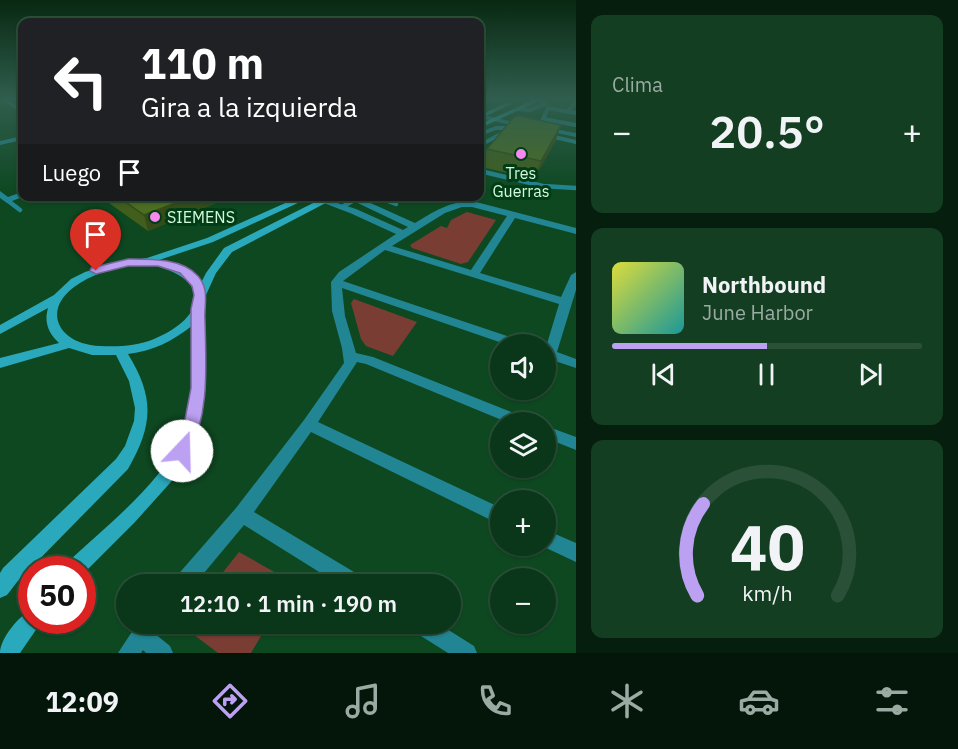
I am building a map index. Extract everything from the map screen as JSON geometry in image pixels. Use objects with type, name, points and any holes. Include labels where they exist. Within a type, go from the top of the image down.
[{"type":"main road","points":[[298,201],[210,240],[145,261],[112,265],[96,271],[68,286],[58,297],[52,310],[51,322],[58,334],[70,344],[93,351],[120,351],[163,340],[185,325],[199,302],[211,273],[228,250],[325,202]]},
{"type":"main road","points":[[88,556],[157,487],[182,451],[191,430],[199,388],[199,302],[193,278],[184,271],[166,264],[145,261]]},
{"type":"main road","points":[[0,330],[58,297]]},
{"type":"main road","points":[[0,363],[70,344]]},
{"type":"main road","points":[[0,588],[10,575],[115,471],[134,446],[141,427],[143,406],[138,382],[120,351]]},
{"type":"main road","points":[[7,653],[21,634]]},
{"type":"street","points":[[540,130],[576,135]]},
{"type":"street","points":[[0,143],[18,140]]},
{"type":"street","points":[[362,201],[416,227]]},
{"type":"street","points":[[325,202],[342,207],[403,234]]},
{"type":"street","points":[[191,574],[242,514],[350,364],[351,357],[340,321],[336,282],[343,274],[403,234],[442,211],[461,204],[472,204],[576,231]]},
{"type":"street","points":[[474,274],[512,214]]},
{"type":"street","points":[[385,247],[565,302]]},
{"type":"street","points":[[555,334],[576,275]]},
{"type":"street","points":[[336,282],[490,334]]},
{"type":"street","points":[[351,357],[368,360],[497,412]]},
{"type":"street","points":[[556,357],[576,364]]},
{"type":"street","points":[[309,424],[490,512]]},
{"type":"street","points":[[556,436],[576,444]]},
{"type":"street","points":[[242,514],[339,574]]},
{"type":"street","points":[[556,544],[576,554]]},
{"type":"street","points":[[128,653],[141,634]]},
{"type":"street","points":[[149,634],[163,653]]},
{"type":"street","points":[[436,634],[467,653]]},
{"type":"lane","points":[[484,142],[506,130]]},
{"type":"lane","points":[[540,134],[576,142]]},
{"type":"lane","points":[[484,172],[543,186],[576,188]]},
{"type":"lane","points":[[4,197],[20,210]]},
{"type":"lane","points":[[342,207],[349,201]]},
{"type":"lane","points":[[388,201],[396,204]]},
{"type":"shaded area","points":[[467,212],[496,220],[468,262],[461,264],[412,248],[410,245],[441,226],[447,228],[451,220]]},
{"type":"shaded area","points":[[354,299],[417,322],[393,356],[366,346],[361,339],[351,303]]},
{"type":"shaded area","points":[[239,552],[278,574],[222,574]]},
{"type":"shaded area","points":[[193,634],[262,634],[251,653],[218,653]]},
{"type":"building","points":[[503,130],[558,130],[541,161],[487,149]]},
{"type":"building","points":[[124,201],[181,201],[144,215]]},
{"type":"place","name":"Tres Guerras","points":[[521,154]]},
{"type":"place","name":"SIEMENS","points":[[155,217]]},
{"type":"route","points":[[96,271],[128,262],[159,263],[184,271],[193,278],[198,286],[201,295],[198,309],[199,388],[191,430],[182,451]]}]
